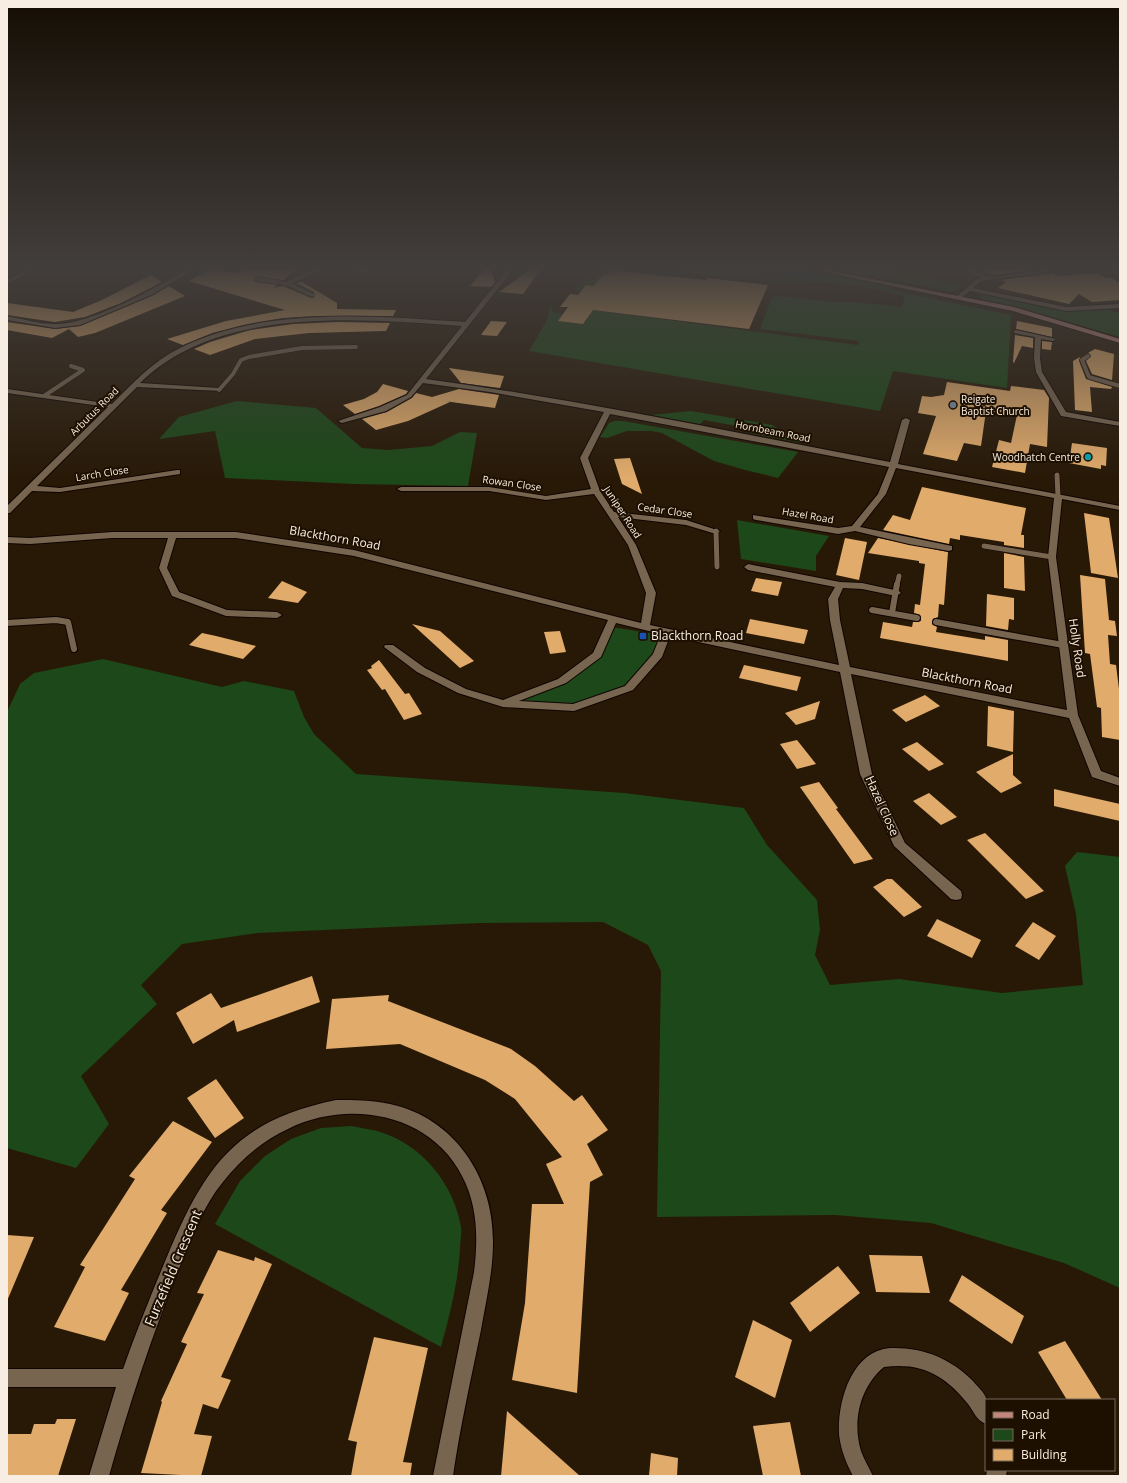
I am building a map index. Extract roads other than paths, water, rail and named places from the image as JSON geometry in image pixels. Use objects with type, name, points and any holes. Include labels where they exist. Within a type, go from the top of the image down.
[{"type":"street","name":"Arbutus Road","points":[[7,511],[158,363],[177,352],[209,339]]},
{"type":"street","points":[[342,421],[383,409],[398,403],[409,396],[455,339]]},
{"type":"street","points":[[1038,339],[1037,358],[1039,372],[1064,414],[1120,424]]},
{"type":"street","name":"Hornbeam Road","points":[[422,381],[490,390],[608,411],[1120,508]]},
{"type":"street","points":[[135,385],[219,390]]},
{"type":"street","points":[[7,391],[114,406]]},
{"type":"street","name":"Juniper Road","points":[[608,411],[584,458],[596,491],[632,544],[651,593],[645,628]]},
{"type":"street","points":[[855,528],[882,494],[893,466],[906,420]]},
{"type":"street","name":"Larch Close","points":[[31,488],[60,490],[177,472]]},
{"type":"street","name":"Rowan Close","points":[[401,490],[489,489],[546,498],[596,491]]},
{"type":"street","name":"Holly Road","points":[[1058,496],[1052,557],[1063,645],[1074,715],[1096,774],[1120,782]]},
{"type":"street","name":"Cedar Close","points":[[611,514],[686,523],[716,531]]},
{"type":"street","name":"Hazel Road","points":[[756,517],[838,531],[855,528],[909,541],[949,548]]},
{"type":"street","points":[[173,534],[163,568],[175,594],[226,613],[277,615]]},
{"type":"street","name":"Blackthorn Road","points":[[7,540],[30,541],[112,535],[236,535],[354,553],[645,628],[760,653],[1074,715]]},
{"type":"street","points":[[748,567],[840,585],[862,586],[896,593]]},
{"type":"street","points":[[840,585],[834,594],[833,606],[845,669]]},
{"type":"street","points":[[503,704],[562,680],[597,655],[613,619]]},
{"type":"street","points":[[389,647],[421,670],[462,691],[503,704],[574,708],[630,688],[658,655],[667,632]]},
{"type":"street","name":"Hazel Close","points":[[845,669],[866,774],[900,846],[956,895]]},
{"type":"street","name":"Furzefield Crescent","points":[[99,1476],[128,1378],[163,1288],[192,1217],[217,1176],[243,1149],[270,1130],[299,1115],[334,1106],[371,1107],[402,1113],[432,1127],[454,1148],[471,1173],[480,1204],[485,1240],[480,1288],[443,1476]]},
{"type":"street","points":[[863,1476],[851,1448],[848,1422],[852,1396],[863,1375],[880,1358],[905,1356],[931,1361],[957,1377],[978,1401],[985,1413]]},
{"type":"street","points":[[7,1378],[128,1378]]},
{"type":"lane","points":[[219,390],[233,374],[241,360],[249,357],[302,348],[356,347]]},
{"type":"lane","points":[[1088,356],[1082,360],[1089,377],[1120,386]]},
{"type":"lane","points":[[44,396],[83,370],[71,366]]},
{"type":"lane","points":[[1057,475],[1058,496]]},
{"type":"lane","points":[[716,531],[717,567]]},
{"type":"lane","points":[[984,546],[1052,557]]},
{"type":"lane","points":[[892,613],[899,576]]},
{"type":"lane","points":[[872,610],[916,618]]},
{"type":"lane","points":[[7,623],[62,620],[68,622],[74,649]]},
{"type":"lane","points":[[936,622],[1063,645]]},
{"type":"place","name":"Reigate Baptist Church","points":[[953,405]]},
{"type":"place","name":"Woodhatch Centre","points":[[1088,457]]},
{"type":"place","name":"Blackthorn Road","points":[[643,636]]}]
